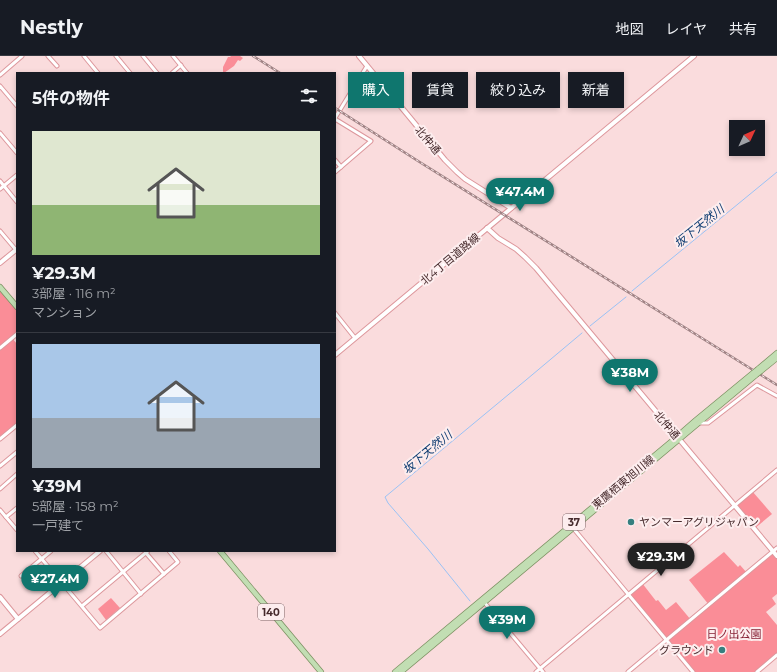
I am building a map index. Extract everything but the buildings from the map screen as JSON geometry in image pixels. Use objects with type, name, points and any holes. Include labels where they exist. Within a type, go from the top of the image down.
[{"type":"main road","points":[[0,287],[16,306]]},
{"type":"main road","name":"東鷹栖東旭川線","points":[[760,370],[777,353]]},
{"type":"main road","name":"東鷹栖東旭川線","points":[[395,672],[483,601],[755,374],[777,358]]},
{"type":"main road","name":"東鷹栖東旭川線","points":[[678,438],[700,423],[755,374]]},
{"type":"main road","name":"140","points":[[221,552],[322,672]]},
{"type":"main road","name":"東鷹栖東旭川線","points":[[401,672],[483,601]]},
{"type":"street","points":[[0,75],[22,56]]},
{"type":"street","points":[[48,56],[57,66]]},
{"type":"street","points":[[84,56],[97,72]]},
{"type":"street","points":[[116,56],[129,72]]},
{"type":"street","points":[[143,56],[156,72]]},
{"type":"street","points":[[173,56],[187,72]]},
{"type":"street","name":"北仲通","points":[[359,56],[456,172],[511,208]]},
{"type":"street","name":"北4丁目道路線","points":[[336,354],[694,56]]},
{"type":"street","points":[[173,72],[181,65]]},
{"type":"street","points":[[336,116],[367,66]]},
{"type":"street","points":[[0,86],[16,105]]},
{"type":"street","points":[[336,119],[371,141],[336,171]]},
{"type":"street","points":[[0,133],[16,152]]},
{"type":"street","points":[[336,161],[341,167]]},
{"type":"street","points":[[0,189],[16,176]]},
{"type":"street","points":[[0,181],[16,201]]},
{"type":"street","name":"北仲通","points":[[487,228],[498,238],[516,249],[536,268],[777,556]]},
{"type":"street","points":[[0,231],[16,249]]},
{"type":"street","points":[[0,263],[16,251]]},
{"type":"street","points":[[336,314],[355,338]]},
{"type":"street","points":[[0,348],[16,335]]},
{"type":"street","points":[[700,423],[708,423],[757,385],[777,396]]},
{"type":"street","points":[[0,439],[16,426]]},
{"type":"street","points":[[0,466],[16,453]]},
{"type":"street","points":[[536,672],[777,470]]},
{"type":"street","points":[[0,488],[16,475]]},
{"type":"street","points":[[6,517],[16,509]]},
{"type":"street","points":[[0,510],[16,529]]},
{"type":"street","points":[[572,527],[693,672]]},
{"type":"street","points":[[628,672],[777,548]]},
{"type":"street","points":[[36,552],[100,628],[178,562],[170,552]]},
{"type":"street","points":[[21,576],[50,552]]},
{"type":"street","points":[[0,634],[99,552]]},
{"type":"street","points":[[107,552],[141,594]]},
{"type":"street","points":[[82,606],[147,552],[164,574]]},
{"type":"street","points":[[0,597],[18,619]]},
{"type":"street","points":[[483,601],[543,672]]},
{"type":"street","points":[[757,672],[777,655]]},
{"type":"green space","points":[[240,56],[243,58],[240,61],[238,60],[234,66],[223,72],[223,67],[228,57]]},
{"type":"green space","points":[[0,287],[16,306],[16,335],[12,338],[16,343],[16,425],[0,438]]},
{"type":"green space","points":[[752,491],[772,514],[754,529],[735,506]]},
{"type":"green space","name":"日ノ出公園","points":[[773,551],[777,556],[777,594],[772,598],[776,604],[766,612],[777,625],[777,655],[757,672],[693,672],[630,596],[631,592],[642,583],[656,601],[658,600],[666,610],[676,602],[691,620],[709,605],[689,580],[724,552],[738,567],[740,565],[747,573]]},
{"type":"green space","points":[[111,598],[120,608],[106,620],[98,609]]},
{"type":"waterway","name":"坂下天然川","points":[[632,291],[777,172]]},
{"type":"waterway","name":"坂下天然川","points":[[590,326],[626,297]]},
{"type":"waterway","name":"坂下天然川","points":[[470,601],[388,503],[385,497],[582,333]]},
{"type":"railway","points":[[253,56],[278,72]]},
{"type":"railway","points":[[336,109],[777,385]]},
{"type":"place","name":"ヤンマーアグリジャパン","points":[[631,522]]},
{"type":"place","name":"グラウンド","points":[[722,650]]}]
